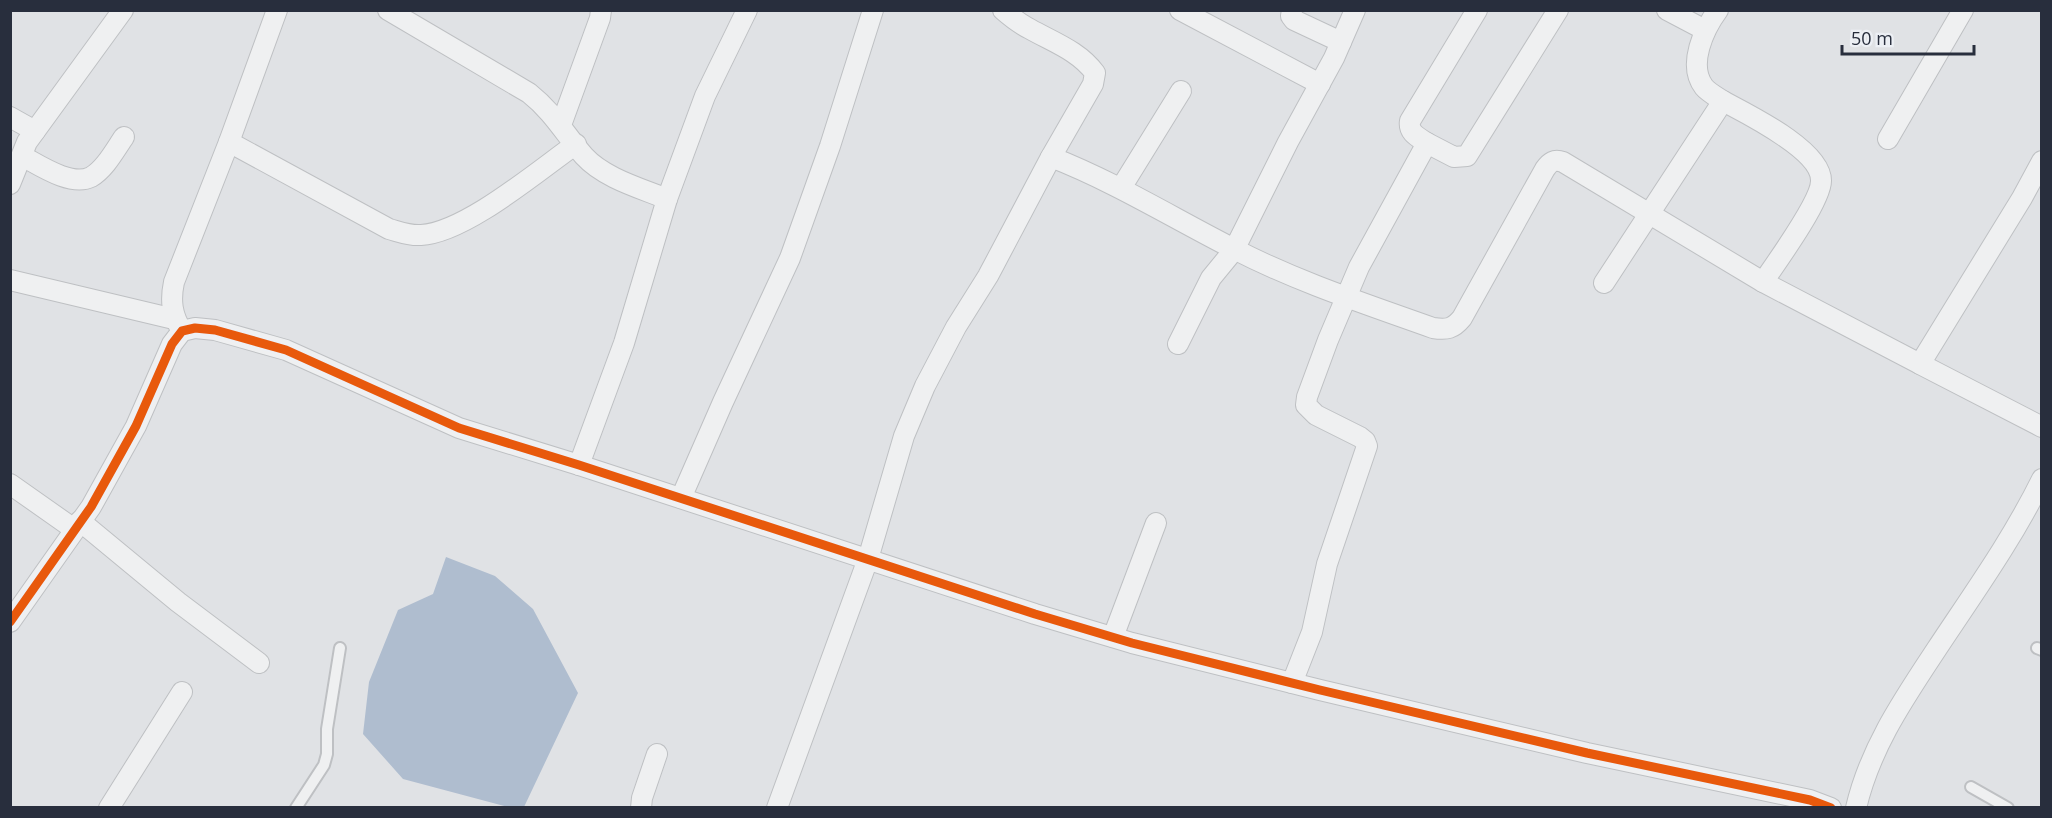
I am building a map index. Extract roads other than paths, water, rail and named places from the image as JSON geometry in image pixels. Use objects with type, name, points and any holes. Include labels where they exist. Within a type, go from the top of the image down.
[{"type":"street","points":[[10,622],[92,507],[136,426],[172,344],[178,325],[171,297],[174,282],[229,142],[277,10]]},
{"type":"street","points":[[388,10],[529,93],[546,106],[585,157],[602,170],[667,199]]},
{"type":"street","points":[[561,125],[601,10]]},
{"type":"street","points":[[579,465],[624,343],[667,199],[705,96],[747,10]]},
{"type":"street","points":[[681,498],[790,258],[830,146],[873,10]]},
{"type":"street","points":[[1180,10],[1320,84]]},
{"type":"street","points":[[1292,10],[1291,16],[1294,20],[1341,42]]},
{"type":"street","points":[[1178,344],[1211,278],[1234,250],[1288,141],[1320,84],[1355,10]]},
{"type":"street","points":[[1477,10],[1410,121],[1409,128],[1412,132],[1454,157],[1467,156],[1558,10]]},
{"type":"street","points":[[1667,10],[1705,30]]},
{"type":"street","points":[[1718,10],[1705,30],[1698,49],[1698,69],[1704,88],[1794,142],[1815,166],[1821,180],[1819,193],[1810,209],[1763,282]]},
{"type":"street","points":[[1888,139],[1963,10]]},
{"type":"street","points":[[10,184],[27,142],[122,11]]},
{"type":"street","points":[[777,807],[868,559],[904,436],[925,386],[1093,84],[1095,73],[1088,63],[1077,54],[1027,28],[1011,13]]},
{"type":"street","points":[[1122,188],[1181,91]]},
{"type":"street","points":[[1604,283],[1723,101]]},
{"type":"street","points":[[10,117],[35,131]]},
{"type":"street","points":[[22,156],[58,176],[76,179],[90,178],[100,169],[124,137]]},
{"type":"street","points":[[229,142],[389,229],[404,234],[421,235],[441,232],[486,208],[576,144]]},
{"type":"street","points":[[1292,683],[1312,632],[1327,564],[1367,446],[1360,437],[1316,415],[1306,405],[1307,397],[1359,267],[1427,143]]},
{"type":"street","points":[[1051,157],[1122,188],[1234,250],[1306,282],[1433,328],[1446,330],[1455,326],[1462,318],[1545,169],[1556,160],[1563,162],[1763,282],[2042,428]]},
{"type":"street","points":[[1920,364],[2022,198],[2042,161]]},
{"type":"street","points":[[10,280],[178,325],[215,330],[286,350],[459,428],[1113,637],[1292,683],[1587,753],[1810,800],[1831,807]]},
{"type":"street","points":[[1856,807],[1862,782],[1895,712],[1992,567],[2042,479]]},
{"type":"street","points":[[10,484],[77,525],[259,663]]},
{"type":"street","points":[[1113,637],[1156,523]]},
{"type":"street","points":[[109,807],[182,692]]},
{"type":"street","points":[[641,807],[657,754]]},
{"type":"lane","points":[[296,807],[324,765],[327,754],[327,729],[340,648]]},
{"type":"lane","points":[[1971,787],[2008,807]]},
{"type":"water","points":[[446,557],[495,576],[533,609],[578,693],[524,807],[508,807],[403,779],[363,734],[369,682],[398,610],[433,594]]}]
